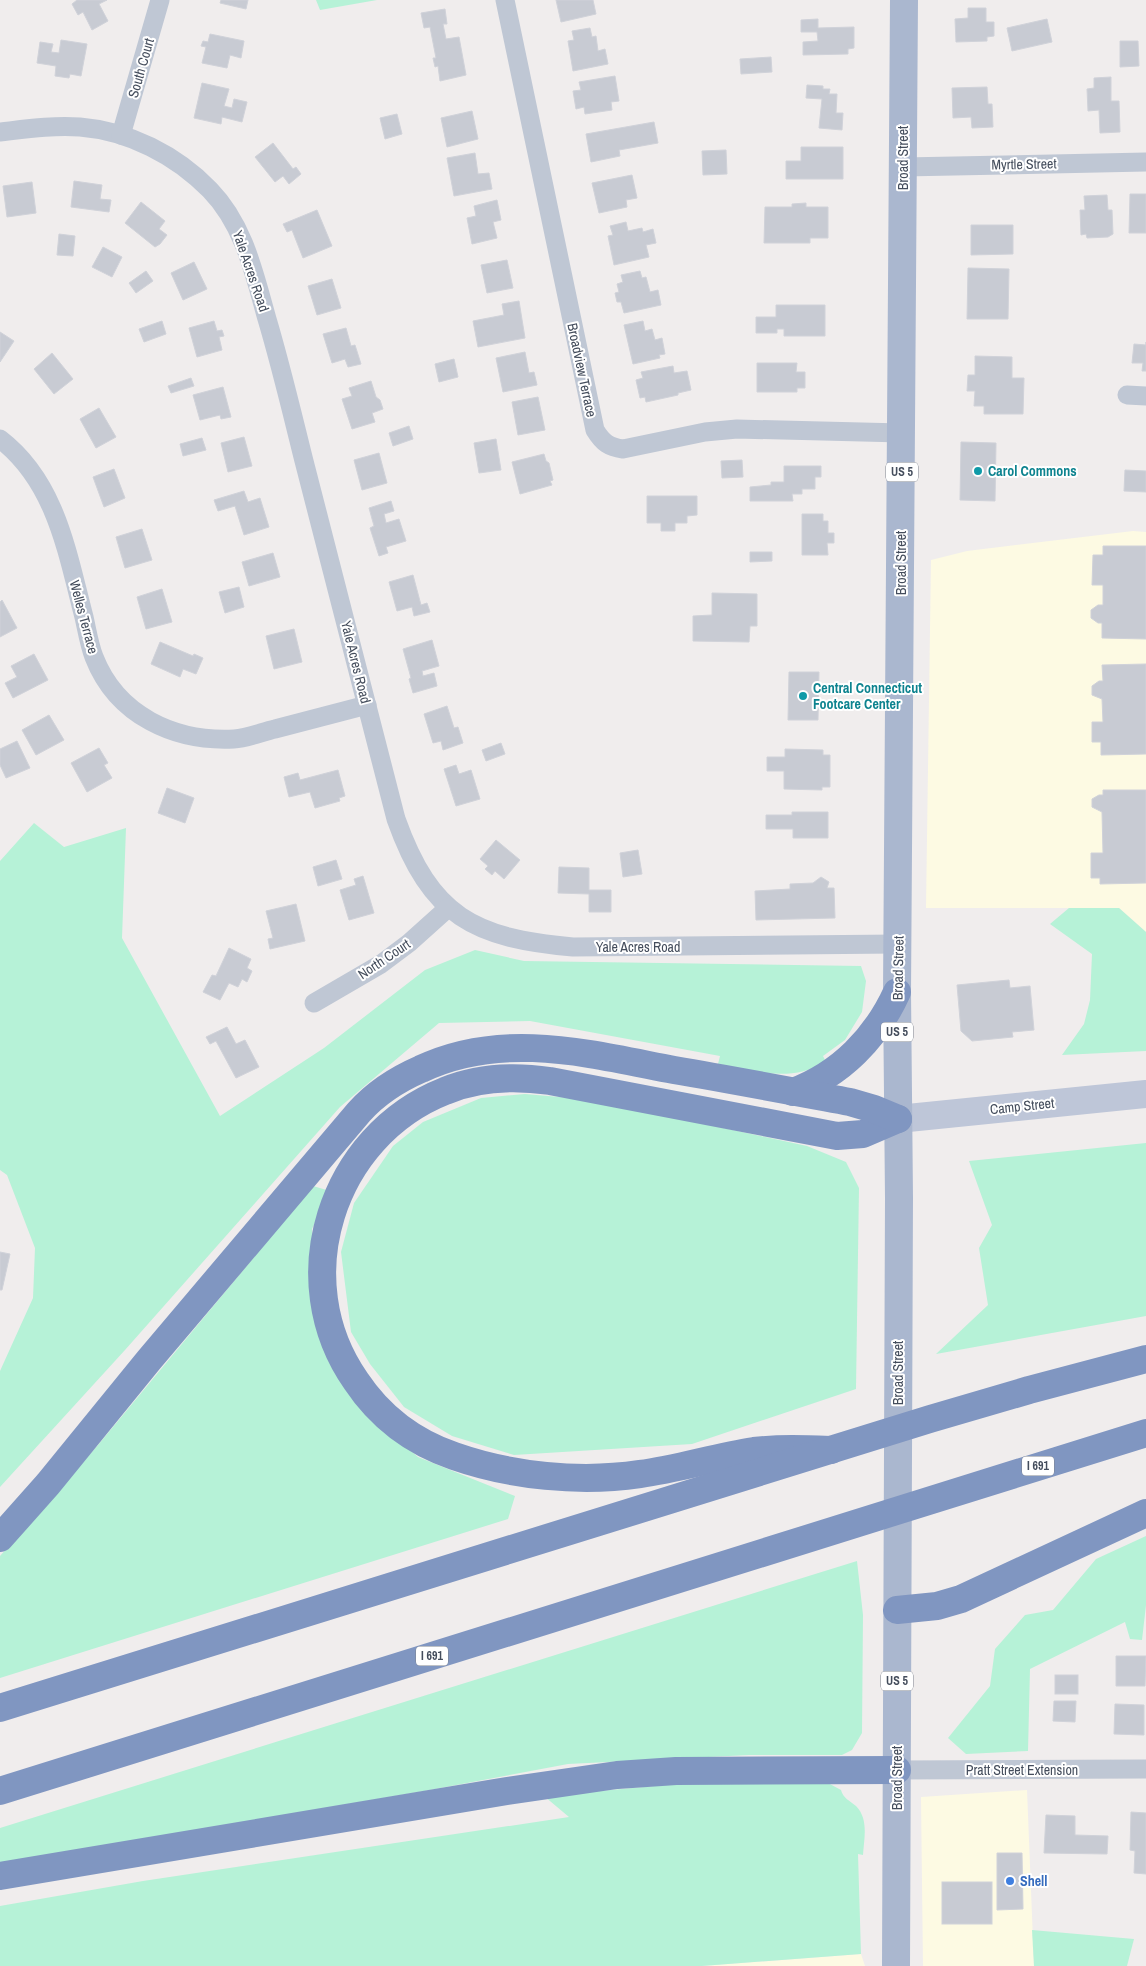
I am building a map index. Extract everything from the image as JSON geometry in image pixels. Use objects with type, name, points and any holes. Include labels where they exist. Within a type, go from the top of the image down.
[{"type":"highway","points":[[793,1092],[825,1077],[850,1058],[877,1026],[897,992]]},
{"type":"highway","points":[[0,1538],[48,1484],[149,1360],[359,1112],[382,1091],[406,1076],[429,1065],[462,1053],[494,1048],[530,1047],[598,1055],[862,1104],[898,1119]]},
{"type":"highway","points":[[831,1450],[793,1448],[764,1450],[652,1472],[591,1478],[548,1475],[506,1469],[469,1461],[437,1450],[409,1435],[378,1410],[362,1390],[344,1361],[331,1331],[324,1300],[322,1266],[325,1235],[332,1209],[345,1182],[359,1158],[377,1136],[399,1117],[423,1101],[447,1090],[473,1082],[511,1078],[550,1081],[837,1136],[863,1134],[898,1119]]},
{"type":"highway","points":[[0,1708],[930,1419],[1146,1359]]},
{"type":"highway","name":"I 691","points":[[0,1791],[1146,1433]]},
{"type":"highway","points":[[897,1610],[936,1606],[961,1599],[1146,1513]]},
{"type":"highway","points":[[0,1876],[488,1794],[617,1775],[685,1771],[897,1770]]},
{"type":"main road","name":"Broad Street","points":[[896,1966],[899,1208],[897,992],[904,0]]},
{"type":"street","name":"South Court","points":[[121,135],[160,0]]},
{"type":"street","name":"Broadview Terrace","points":[[505,0],[595,430],[602,441],[611,447],[624,450],[705,432],[737,429],[902,433]]},
{"type":"street","name":"Yale Acres Road","points":[[0,132],[38,128],[81,127],[121,135],[155,149],[184,168],[204,185],[230,214],[244,244],[273,339],[396,819],[407,851],[424,881],[448,908],[470,923],[499,936],[532,943],[573,947],[898,944]]},
{"type":"street","name":"Myrtle Street","points":[[903,167],[1146,162]]},
{"type":"street","points":[[1127,395],[1146,396]]},
{"type":"street","name":"Welles Terrace","points":[[0,439],[13,449],[36,476],[53,508],[64,540],[94,657],[107,682],[125,704],[147,720],[176,733],[206,739],[237,739],[367,706]]},
{"type":"street","name":"North Court","points":[[314,1003],[381,964],[409,943],[448,908]]},
{"type":"street","name":"Camp Street","points":[[898,1119],[1146,1094]]},
{"type":"street","name":"Pratt Street Extension","points":[[897,1770],[1146,1770]]},
{"type":"shaded area","points":[[1133,531],[1146,532],[1146,932],[1119,908],[926,908],[931,560],[967,551]]},
{"type":"shaded area","points":[[1027,1790],[1034,1966],[923,1966],[921,1797]]},
{"type":"shaded area","points":[[861,1954],[865,1966],[702,1966]]},
{"type":"green space","points":[[316,0],[377,0],[320,10]]},
{"type":"green space","points":[[34,823],[64,847],[126,828],[122,938],[220,1116],[324,1048],[425,970],[475,950],[524,961],[861,966],[866,981],[862,1012],[845,1040],[823,1056],[826,1062],[813,1068],[786,1074],[759,1072],[718,1064],[720,1056],[530,1021],[439,1023],[340,1107],[125,1350],[0,1487],[0,1371],[33,1298],[35,1248],[7,1175],[0,1170],[0,861]]},
{"type":"green space","points":[[1069,908],[1119,908],[1146,932],[1146,1051],[1062,1055],[1084,1024],[1090,1000],[1092,954],[1050,924]]},
{"type":"green space","points":[[525,1094],[594,1100],[807,1146],[846,1162],[859,1188],[856,1389],[692,1444],[514,1455],[452,1436],[404,1407],[370,1364],[351,1332],[341,1252],[354,1203],[393,1146],[423,1122],[481,1098]]},
{"type":"green space","points":[[1146,1143],[1146,1316],[936,1354],[988,1305],[979,1248],[992,1225],[969,1161]]},
{"type":"green space","points":[[313,1186],[330,1191],[312,1229],[315,1301],[366,1411],[418,1457],[515,1496],[508,1519],[0,1678],[0,1556],[98,1445]]},
{"type":"green space","points":[[1146,1536],[1146,1605],[1142,1640],[1130,1639],[1125,1622],[1030,1669],[1028,1751],[966,1754],[948,1738],[990,1686],[995,1649],[1025,1615],[1053,1610],[1096,1559]]},
{"type":"green space","points":[[857,1561],[863,1615],[862,1733],[852,1750],[842,1755],[749,1755],[568,1764],[430,1790],[0,1864],[0,1828]]},
{"type":"green space","points":[[828,1783],[841,1790],[845,1797],[856,1806],[863,1817],[865,1836],[863,1855],[858,1854],[861,1954],[702,1966],[0,1966],[0,1906],[143,1881],[569,1817],[544,1796],[677,1784]]},
{"type":"green space","points":[[1032,1930],[1134,1939],[1127,1966],[1034,1966]]},
{"type":"building","points":[[77,0],[107,0],[99,4],[108,21],[92,30],[83,12],[78,15],[72,4]]},
{"type":"building","points":[[221,0],[248,0],[246,9],[220,3]]},
{"type":"building","points":[[556,0],[593,0],[596,14],[561,22]]},
{"type":"building","points":[[968,8],[986,8],[986,22],[994,22],[994,36],[987,37],[987,41],[956,42],[955,19],[968,18]]},
{"type":"building","points":[[445,9],[447,24],[443,24],[446,39],[459,37],[466,75],[440,81],[438,66],[435,67],[433,58],[436,58],[430,27],[424,28],[421,13]]},
{"type":"building","points":[[818,19],[818,28],[854,27],[854,48],[848,49],[848,54],[803,55],[803,42],[818,41],[817,32],[801,32],[801,20]]},
{"type":"building","points":[[1047,19],[1052,42],[1012,51],[1007,28]]},
{"type":"building","points":[[590,28],[592,37],[596,36],[598,51],[605,49],[608,64],[573,71],[568,41],[574,40],[572,31]]},
{"type":"building","points":[[210,34],[244,41],[241,58],[230,55],[227,68],[202,63],[206,47],[201,46],[203,41],[208,42]]},
{"type":"building","points":[[61,40],[87,44],[81,76],[70,74],[69,78],[55,76],[56,66],[37,63],[40,42],[53,44],[51,52],[59,53]]},
{"type":"building","points":[[1120,41],[1138,41],[1139,66],[1120,67]]},
{"type":"building","points":[[771,57],[772,72],[741,74],[740,59]]},
{"type":"building","points":[[615,76],[619,101],[611,102],[612,110],[585,114],[584,107],[576,109],[573,91],[581,90],[579,82]]},
{"type":"building","points":[[1111,77],[1111,101],[1119,101],[1120,132],[1100,133],[1099,110],[1088,111],[1087,89],[1094,88],[1094,78]]},
{"type":"building","points":[[202,83],[229,89],[224,106],[232,108],[234,99],[247,102],[242,122],[222,117],[221,124],[194,118]]},
{"type":"building","points":[[807,85],[823,86],[823,89],[830,89],[829,94],[837,94],[836,113],[843,113],[842,130],[819,128],[822,99],[806,98]]},
{"type":"building","points":[[987,87],[988,104],[992,104],[993,127],[972,128],[971,117],[953,118],[952,88]]},
{"type":"building","points":[[472,111],[478,139],[447,147],[441,118]]},
{"type":"building","points":[[397,114],[402,134],[385,139],[380,118]]},
{"type":"building","points":[[654,122],[658,143],[619,150],[620,156],[591,162],[586,134]]},
{"type":"building","points":[[273,143],[293,169],[296,167],[301,174],[289,184],[283,176],[275,182],[255,157]]},
{"type":"building","points":[[801,147],[843,147],[843,179],[786,179],[786,161],[801,161]]},
{"type":"building","points":[[726,150],[727,174],[703,175],[702,151]]},
{"type":"building","points":[[475,153],[478,174],[489,173],[492,189],[454,196],[447,158]]},
{"type":"building","points":[[632,175],[637,198],[626,200],[627,207],[599,213],[592,183]]},
{"type":"building","points":[[74,181],[102,185],[100,199],[111,200],[109,212],[71,207]]},
{"type":"building","points":[[32,182],[36,213],[7,217],[3,186]]},
{"type":"building","points":[[1130,194],[1146,194],[1146,233],[1129,233]]},
{"type":"building","points":[[1107,195],[1108,210],[1112,210],[1113,234],[1108,237],[1087,238],[1086,234],[1081,235],[1080,210],[1085,210],[1084,196]]},
{"type":"building","points":[[497,200],[501,220],[493,222],[497,238],[472,244],[467,218],[476,216],[474,206]]},
{"type":"building","points":[[141,202],[165,221],[159,229],[167,235],[155,247],[125,223]]},
{"type":"building","points":[[806,203],[806,207],[828,207],[828,238],[810,238],[810,243],[764,243],[765,207],[792,207],[792,204]]},
{"type":"building","points":[[317,210],[332,246],[303,258],[292,230],[287,232],[283,224]]},
{"type":"building","points":[[626,222],[628,231],[642,228],[643,232],[653,229],[656,243],[646,245],[649,257],[614,265],[608,236],[613,235],[610,226]]},
{"type":"building","points":[[971,225],[1013,225],[1013,254],[971,255]]},
{"type":"building","points":[[59,234],[75,236],[73,256],[57,255]]},
{"type":"building","points":[[103,247],[122,257],[112,277],[92,267]]},
{"type":"building","points":[[507,260],[513,288],[487,293],[481,265]]},
{"type":"building","points":[[194,262],[207,289],[183,300],[171,273]]},
{"type":"building","points":[[968,268],[1009,269],[1008,319],[967,319]]},
{"type":"building","points":[[146,271],[153,281],[136,293],[129,283]]},
{"type":"building","points":[[640,271],[642,278],[646,277],[650,292],[658,290],[661,305],[624,313],[621,302],[617,302],[615,293],[619,292],[617,284],[623,282],[621,275]]},
{"type":"building","points":[[332,279],[341,308],[317,315],[308,286]]},
{"type":"building","points":[[519,301],[525,338],[478,347],[473,321],[504,315],[502,304]]},
{"type":"building","points":[[776,305],[825,305],[825,336],[784,336],[784,329],[777,329],[777,333],[756,333],[756,317],[776,317]]},
{"type":"building","points":[[162,321],[166,334],[144,342],[139,329]]},
{"type":"building","points":[[214,321],[217,331],[222,330],[224,336],[219,337],[222,350],[197,357],[189,328]]},
{"type":"building","points":[[643,321],[645,331],[652,329],[655,340],[662,338],[665,354],[659,355],[660,358],[633,364],[624,325]]},
{"type":"building","points":[[346,328],[351,346],[355,345],[361,364],[348,367],[345,359],[332,363],[323,334]]},
{"type":"building","points":[[0,332],[14,341],[0,362]]},
{"type":"building","points":[[1134,344],[1146,345],[1146,371],[1142,371],[1143,363],[1132,363]]},
{"type":"building","points":[[525,352],[529,373],[534,372],[537,385],[503,392],[496,358]]},
{"type":"building","points":[[52,353],[73,379],[54,394],[34,369]]},
{"type":"building","points":[[975,356],[1012,357],[1012,378],[1024,378],[1023,414],[984,414],[984,406],[974,406],[975,391],[967,391],[968,375],[975,375]]},
{"type":"building","points":[[454,359],[458,377],[439,382],[435,364]]},
{"type":"building","points":[[757,363],[797,363],[796,372],[805,372],[805,388],[797,388],[797,392],[757,392]]},
{"type":"building","points":[[673,366],[674,373],[687,371],[691,390],[646,402],[645,397],[640,398],[636,380],[643,378],[641,372]]},
{"type":"building","points":[[191,378],[194,386],[171,393],[168,386]]},
{"type":"building","points":[[371,381],[376,397],[380,400],[383,409],[372,413],[375,422],[352,429],[342,399],[352,396],[349,388]]},
{"type":"building","points":[[223,387],[231,417],[221,419],[220,415],[200,420],[193,395]]},
{"type":"building","points":[[538,397],[545,430],[518,435],[512,402]]},
{"type":"building","points":[[99,408],[116,437],[96,448],[80,419]]},
{"type":"building","points":[[409,426],[413,439],[393,446],[389,433]]},
{"type":"building","points":[[244,437],[252,466],[228,472],[221,443]]},
{"type":"building","points":[[202,438],[206,450],[183,456],[180,444]]},
{"type":"building","points":[[496,439],[501,470],[479,473],[474,443]]},
{"type":"building","name":"Carol Commons","points":[[961,442],[996,443],[995,501],[960,500]]},
{"type":"building","points":[[379,453],[387,483],[362,490],[354,460]]},
{"type":"building","points":[[544,454],[546,461],[549,463],[553,480],[550,481],[552,485],[520,494],[512,462]]},
{"type":"building","points":[[742,460],[743,477],[722,478],[721,461]]},
{"type":"building","points":[[784,466],[821,466],[821,477],[815,477],[815,489],[802,489],[802,494],[792,494],[793,501],[750,501],[750,487],[771,485],[771,482],[784,482]]},
{"type":"building","points":[[114,469],[125,498],[104,507],[93,477]]},
{"type":"building","points":[[1125,470],[1146,471],[1146,492],[1124,491]]},
{"type":"building","points":[[244,491],[248,502],[260,498],[269,527],[244,535],[235,506],[218,511],[214,500]]},
{"type":"building","points":[[647,496],[697,496],[697,515],[687,516],[687,523],[675,523],[675,531],[661,531],[661,523],[647,523]]},
{"type":"building","points":[[391,501],[394,511],[384,514],[386,523],[399,519],[406,541],[386,547],[388,553],[379,556],[370,528],[374,526],[369,508]]},
{"type":"building","points":[[802,514],[823,514],[823,521],[828,521],[828,533],[834,533],[834,543],[827,543],[828,555],[802,555]]},
{"type":"building","points":[[142,529],[152,560],[125,568],[116,537]]},
{"type":"building","points":[[1103,546],[1146,546],[1146,639],[1102,638],[1102,623],[1098,623],[1091,618],[1091,610],[1098,605],[1103,605],[1103,585],[1092,585],[1093,555],[1103,555]]},
{"type":"building","points":[[750,552],[772,552],[772,561],[750,562]]},
{"type":"building","points":[[273,553],[280,577],[249,586],[242,562]]},
{"type":"building","points":[[413,575],[421,605],[427,603],[430,612],[414,616],[412,607],[397,611],[389,582]]},
{"type":"building","points":[[239,587],[244,607],[225,613],[219,592]]},
{"type":"building","points":[[162,589],[172,622],[146,629],[137,597]]},
{"type":"building","points":[[712,593],[757,594],[757,626],[750,626],[749,642],[693,641],[693,616],[712,615]]},
{"type":"building","points":[[2,600],[17,628],[0,637],[0,602]]},
{"type":"building","points":[[294,629],[302,662],[274,669],[266,636]]},
{"type":"building","points":[[432,640],[439,666],[422,671],[423,676],[434,673],[437,686],[413,693],[403,649]]},
{"type":"building","points":[[160,642],[193,656],[194,654],[203,658],[196,674],[183,669],[180,677],[151,664]]},
{"type":"building","points":[[34,654],[48,680],[13,698],[5,683],[17,677],[11,666]]},
{"type":"building","points":[[1146,664],[1146,754],[1101,755],[1101,742],[1092,742],[1092,722],[1103,722],[1102,699],[1092,695],[1092,686],[1099,681],[1103,681],[1102,665]]},
{"type":"building","name":"Central Connecticut Footcare Center","points":[[789,672],[819,672],[818,720],[788,720]]},
{"type":"building","points":[[447,706],[454,728],[458,727],[463,743],[443,750],[441,741],[433,743],[424,714]]},
{"type":"building","points":[[49,715],[64,740],[36,755],[22,730]]},
{"type":"building","points":[[17,741],[30,768],[6,778],[0,765],[0,749]]},
{"type":"building","points":[[501,743],[505,754],[486,761],[482,750]]},
{"type":"building","points":[[99,748],[108,763],[104,765],[112,778],[87,792],[71,763]]},
{"type":"building","points":[[785,749],[823,750],[823,755],[830,755],[830,787],[822,787],[822,790],[784,789],[784,771],[767,771],[767,757],[785,757]]},
{"type":"building","points":[[456,765],[459,774],[471,770],[480,799],[456,806],[444,769]]},
{"type":"building","points":[[338,770],[345,796],[339,798],[340,801],[315,808],[310,792],[289,797],[284,777],[298,773],[300,780]]},
{"type":"building","points":[[167,788],[194,798],[185,823],[158,813]]},
{"type":"building","points":[[1103,790],[1146,790],[1146,883],[1100,884],[1100,878],[1091,878],[1091,853],[1103,853],[1102,812],[1092,807],[1092,799],[1103,795]]},
{"type":"building","points":[[792,812],[828,812],[828,838],[793,838],[793,829],[766,829],[766,815],[792,815]]},
{"type":"building","points":[[496,840],[520,860],[504,879],[495,871],[492,875],[485,869],[488,866],[480,859]]},
{"type":"building","points":[[638,850],[642,874],[623,877],[620,853]]},
{"type":"building","points":[[336,860],[342,879],[318,886],[313,867]]},
{"type":"building","points":[[559,867],[589,868],[589,890],[611,890],[611,912],[589,912],[589,894],[558,893]]},
{"type":"building","points":[[363,876],[374,913],[349,920],[340,890],[356,885],[354,879]]},
{"type":"building","points":[[821,877],[829,882],[827,888],[834,888],[835,918],[756,920],[755,891],[790,889],[790,884],[813,883]]},
{"type":"building","points":[[296,904],[305,941],[270,949],[268,939],[273,938],[266,911]]},
{"type":"building","points":[[229,948],[251,959],[247,968],[252,971],[247,982],[242,979],[238,987],[229,983],[220,1000],[203,992],[212,975],[216,976]]},
{"type":"building","points":[[1009,980],[1010,988],[1030,986],[1034,1030],[1012,1032],[1013,1037],[972,1041],[961,1031],[957,985]]},
{"type":"building","points":[[227,1027],[236,1044],[245,1040],[259,1067],[236,1078],[216,1041],[210,1044],[206,1037]]},
{"type":"building","points":[[0,1252],[10,1254],[2,1290],[0,1290]]},
{"type":"building","points":[[1116,1656],[1146,1656],[1145,1686],[1116,1686]]},
{"type":"building","points":[[1055,1675],[1078,1675],[1078,1694],[1055,1694]]},
{"type":"building","points":[[1054,1701],[1076,1701],[1075,1722],[1053,1721]]},
{"type":"building","points":[[1115,1704],[1144,1705],[1144,1735],[1114,1734]]},
{"type":"building","points":[[1131,1812],[1146,1813],[1146,1874],[1134,1873],[1135,1851],[1130,1850]]},
{"type":"building","points":[[1046,1815],[1075,1816],[1075,1835],[1108,1836],[1107,1854],[1044,1853]]},
{"type":"building","name":"Shell","points":[[997,1853],[1022,1853],[1023,1909],[997,1910]]},
{"type":"building","name":"Shell","points":[[942,1882],[992,1882],[992,1924],[942,1924]]},
{"type":"place","name":"Carol Commons","points":[[978,471]]},
{"type":"place","name":"Central Connecticut Footcare Center","points":[[803,696]]},
{"type":"place","name":"Shell","points":[[1010,1881]]}]
